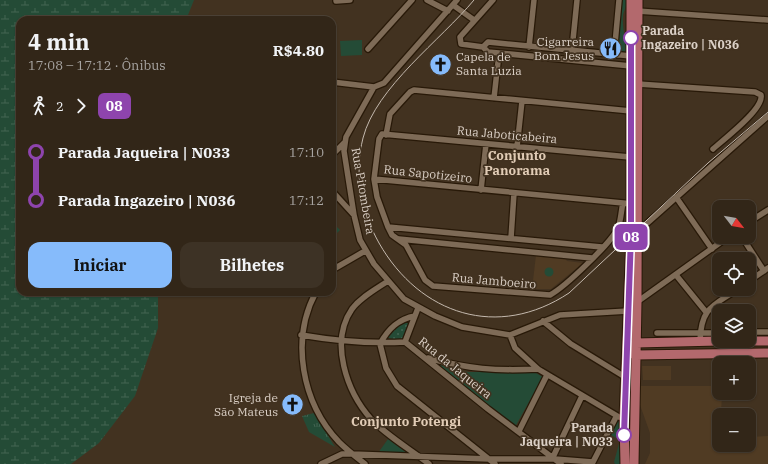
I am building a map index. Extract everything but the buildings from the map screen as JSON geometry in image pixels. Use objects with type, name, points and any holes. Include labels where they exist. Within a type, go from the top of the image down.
[{"type":"main road","points":[[631,0],[631,111],[627,203],[627,326],[630,352],[634,464]]},
{"type":"main road","points":[[625,464],[620,418],[625,374],[630,352],[636,343],[637,330],[638,0]]},
{"type":"main road","points":[[637,330],[642,336],[656,343]]},
{"type":"main road","points":[[636,343],[656,343],[700,337],[712,340]]},
{"type":"main road","points":[[756,341],[768,341]]},
{"type":"main road","points":[[630,352],[768,353]]},
{"type":"street","points":[[336,1],[350,0]]},
{"type":"street","points":[[368,49],[412,0]]},
{"type":"street","points":[[427,0],[448,11]]},
{"type":"street","name":"Rua Pitombeira","points":[[457,0],[384,83],[374,87],[348,132],[344,144],[354,215],[365,251],[404,299],[418,308],[462,327],[510,335]]},
{"type":"street","points":[[493,0],[460,37],[462,44],[483,47],[488,52],[631,66]]},
{"type":"street","points":[[529,46],[534,0]]},
{"type":"street","points":[[572,50],[577,0]]},
{"type":"street","points":[[614,55],[619,0]]},
{"type":"street","points":[[453,5],[474,20]]},
{"type":"street","points":[[638,11],[768,20]]},
{"type":"street","points":[[483,47],[488,42],[631,56]]},
{"type":"street","points":[[494,98],[499,53]]},
{"type":"street","points":[[336,82],[374,87]]},
{"type":"street","points":[[638,84],[755,92],[761,95],[760,103],[750,116],[713,149]]},
{"type":"street","points":[[592,258],[399,239],[392,236],[377,197],[374,179],[379,139],[384,134],[390,114],[410,92],[414,90],[631,111]]},
{"type":"street","points":[[517,147],[522,101]]},
{"type":"street","points":[[644,226],[768,116]]},
{"type":"street","name":"Rua Jaboticabeira","points":[[384,134],[630,157]]},
{"type":"street","points":[[336,151],[344,144]]},
{"type":"street","points":[[482,190],[486,144]]},
{"type":"street","name":"Rua Sapotizeiro","points":[[374,179],[627,203]]},
{"type":"street","points":[[511,238],[514,193]]},
{"type":"street","points":[[336,195],[354,215]]},
{"type":"street","points":[[676,197],[712,249]]},
{"type":"street","name":"Rua Jamboeiro","points":[[399,239],[406,245],[414,264],[428,283],[433,286],[550,295],[570,280],[592,258],[618,228],[627,203]]},
{"type":"street","points":[[756,218],[768,210]]},
{"type":"street","points":[[388,227],[602,247]]},
{"type":"street","points":[[470,245],[472,234]]},
{"type":"street","points":[[637,302],[719,244]]},
{"type":"street","points":[[747,244],[766,269],[756,277]]},
{"type":"street","points":[[336,268],[365,251]]},
{"type":"street","points":[[676,275],[706,312]]},
{"type":"street","points":[[388,281],[365,296],[351,310],[346,323],[341,341],[350,384],[363,409],[381,428],[429,464]]},
{"type":"street","points":[[314,296],[306,314],[301,335],[303,367],[311,397],[322,420],[339,442],[365,464]]},
{"type":"street","points":[[700,337],[701,324],[706,312],[728,296]]},
{"type":"street","points":[[405,342],[418,308]]},
{"type":"street","points":[[321,464],[342,454],[488,459],[554,458],[593,462],[620,418],[538,369],[515,348],[510,335],[560,315],[628,311]]},
{"type":"street","points":[[415,316],[401,320],[394,325],[380,344],[386,368],[397,386],[495,464]]},
{"type":"street","points":[[543,321],[571,344],[625,374]]},
{"type":"street","points":[[756,332],[768,332]]},
{"type":"street","points":[[657,333],[700,337],[712,334]]},
{"type":"street","name":"Rua da Jaqueira","points":[[301,335],[341,341],[380,344],[405,342],[488,409],[561,464]]},
{"type":"street","points":[[424,357],[470,368],[503,371],[538,369]]},
{"type":"street","points":[[519,431],[547,375]]},
{"type":"street","points":[[554,458],[582,396]]},
{"type":"shaded area","points":[[536,255],[564,257],[567,261],[583,263],[551,289],[532,289]]},
{"type":"shaded area","points":[[642,366],[671,366],[671,380],[643,380]]},
{"type":"shaded area","points":[[640,386],[712,386],[712,400],[722,400],[721,408],[712,408],[712,452],[756,452],[756,437],[768,436],[768,464],[645,464],[650,453],[650,433],[640,405]]},
{"type":"green space","points":[[0,0],[194,0],[188,16],[16,16],[16,296],[158,296],[158,328],[135,396],[99,443],[71,464],[0,464]]},
{"type":"green space","points":[[622,0],[627,0],[623,16],[627,51],[625,53],[616,52]]},
{"type":"green space","points":[[362,40],[362,55],[341,56],[340,41]]},
{"type":"green space","points":[[336,226],[340,230],[336,234]]},
{"type":"green space","points":[[549,267],[554,272],[549,277],[544,272]]},
{"type":"green space","points":[[407,319],[409,324],[401,341],[385,337],[398,325]]},
{"type":"green space","points":[[435,363],[468,372],[512,372],[531,370],[543,377],[515,427]]},
{"type":"green space","points":[[314,413],[335,447],[309,432],[302,416]]},
{"type":"green space","points":[[617,418],[621,420],[622,464],[615,464],[614,462],[620,440],[609,434]]},
{"type":"green space","points":[[388,439],[407,453],[378,453]]},
{"type":"tram line","points":[[474,0],[395,82],[381,101],[370,119],[363,138],[359,165],[361,192],[368,218],[379,243],[396,268],[416,288],[438,303],[463,313],[488,317],[515,315],[542,307],[569,293],[708,163],[768,112]]},
{"type":"bus line","name":"08","points":[[624,435],[631,235],[631,38]]},
{"type":"place","name":"Parada Ingazeiro | N036","points":[[631,38]]},
{"type":"place","name":"Cigarreira Bom Jesus","points":[[610,49]]},
{"type":"place","name":"Capela de Santa Luzia","points":[[441,64]]},
{"type":"place","name":"Igreja de São Mateus","points":[[293,405]]},
{"type":"place","name":"Parada Jaqueira | N033","points":[[624,435]]},
{"type":"district","name":"Conjunto Panorama","points":[[517,162]]},
{"type":"district","name":"Conjunto Potengi","points":[[406,421]]}]
